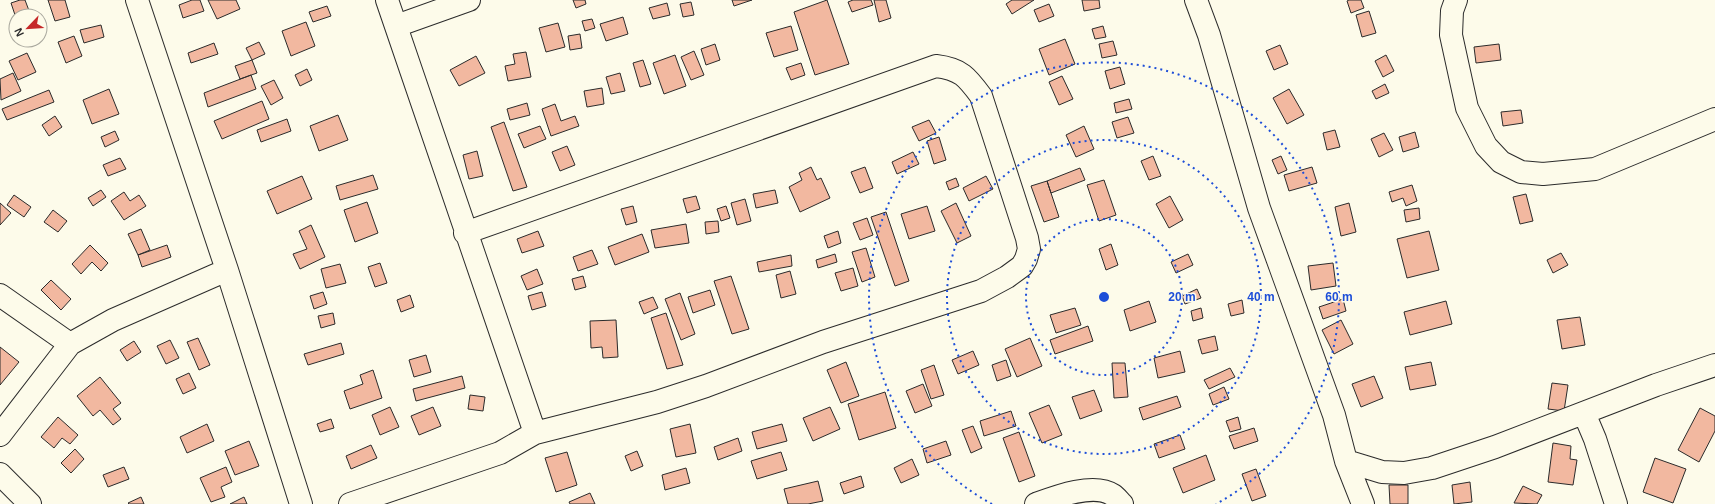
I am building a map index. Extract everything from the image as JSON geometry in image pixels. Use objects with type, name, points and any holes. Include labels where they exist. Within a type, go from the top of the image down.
[{"type":"street","points":[[137,0],[227,270],[301,504]]},
{"type":"street","points":[[387,0],[465,233],[535,433]]},
{"type":"street","points":[[396,26],[469,0]]},
{"type":"street","points":[[1196,0],[1209,35],[1259,208],[1334,415],[1346,461],[1363,504]]},
{"type":"street","points":[[1456,0],[1452,10],[1451,35],[1467,108],[1486,146],[1501,162],[1521,172],[1543,174],[1595,169],[1715,119]]},
{"type":"street","points":[[350,504],[500,453],[535,433],[657,402],[706,386],[823,342],[980,291],[1007,277],[1022,266],[1029,249],[1027,238],[981,96],[969,79],[952,68],[936,66],[465,233]]},
{"type":"street","points":[[0,435],[70,344],[113,320],[227,270]]},
{"type":"street","points":[[0,295],[70,344]]},
{"type":"street","points":[[1346,461],[1382,472],[1404,473],[1432,468],[1495,447],[1715,365]]},
{"type":"street","points":[[1584,413],[1596,439],[1616,504]]},
{"type":"street","points":[[0,474],[30,504]]},
{"type":"street","points":[[1036,504],[1060,496],[1096,490],[1112,494],[1122,504]]},
{"type":"building","points":[[25,0],[28,8],[13,8],[11,3]]},
{"type":"building","points":[[48,0],[65,0],[70,17],[55,21]]},
{"type":"building","points":[[192,0],[200,0],[204,11],[183,18],[179,5]]},
{"type":"building","points":[[208,0],[236,0],[240,9],[217,19]]},
{"type":"building","points":[[573,0],[585,0],[586,4],[576,8]]},
{"type":"building","points":[[732,0],[752,0],[734,6]]},
{"type":"building","points":[[827,0],[849,64],[815,75],[794,12]]},
{"type":"building","points":[[853,0],[871,0],[873,5],[852,12],[848,2]]},
{"type":"building","points":[[874,0],[886,0],[891,18],[879,22]]},
{"type":"building","points":[[1012,0],[1034,0],[1012,14],[1006,4]]},
{"type":"building","points":[[1082,0],[1099,0],[1100,8],[1084,11]]},
{"type":"building","points":[[1361,0],[1364,8],[1351,13],[1347,1]]},
{"type":"building","points":[[691,2],[694,15],[683,17],[680,4]]},
{"type":"building","points":[[667,3],[670,15],[653,19],[649,8]]},
{"type":"building","points":[[1049,4],[1054,16],[1039,22],[1034,10]]},
{"type":"building","points":[[327,6],[331,16],[313,22],[309,12]]},
{"type":"building","points":[[1369,11],[1376,33],[1362,37],[1356,15]]},
{"type":"building","points":[[623,17],[628,34],[606,41],[600,24]]},
{"type":"building","points":[[592,19],[595,28],[585,31],[582,21]]},
{"type":"building","points":[[306,22],[315,46],[291,56],[282,31]]},
{"type":"building","points":[[558,23],[565,47],[546,52],[539,28]]},
{"type":"building","points":[[101,25],[104,37],[84,43],[80,30]]},
{"type":"building","points":[[791,26],[798,50],[774,57],[766,33]]},
{"type":"building","points":[[1103,26],[1106,37],[1095,39],[1092,29]]},
{"type":"building","points":[[580,34],[582,48],[570,50],[568,36]]},
{"type":"building","points":[[74,36],[82,56],[66,63],[58,42]]},
{"type":"building","points":[[1065,39],[1075,64],[1049,75],[1039,49]]},
{"type":"building","points":[[1113,41],[1117,55],[1102,58],[1099,44]]},
{"type":"building","points":[[259,42],[265,54],[252,60],[246,48]]},
{"type":"building","points":[[214,43],[218,54],[191,63],[188,53]]},
{"type":"building","points":[[715,44],[720,60],[706,65],[701,49]]},
{"type":"building","points":[[1499,44],[1501,60],[1476,63],[1474,47]]},
{"type":"building","points":[[1280,45],[1288,64],[1274,70],[1266,51]]},
{"type":"building","points":[[694,51],[704,75],[691,80],[681,57]]},
{"type":"building","points":[[526,52],[531,77],[508,81],[505,66],[515,64],[513,54]]},
{"type":"building","points":[[27,53],[36,72],[18,80],[9,61]]},
{"type":"building","points":[[675,55],[686,86],[664,94],[653,63]]},
{"type":"building","points":[[1386,55],[1394,71],[1383,77],[1375,61]]},
{"type":"building","points":[[476,56],[485,73],[459,86],[450,70]]},
{"type":"building","points":[[252,60],[257,73],[240,79],[235,66]]},
{"type":"building","points":[[643,60],[651,84],[640,87],[633,63]]},
{"type":"building","points":[[801,63],[805,75],[791,80],[786,68]]},
{"type":"building","points":[[1120,67],[1125,84],[1110,89],[1105,71]]},
{"type":"building","points":[[307,69],[312,80],[300,86],[295,75]]},
{"type":"building","points":[[13,73],[21,91],[1,100],[0,79]]},
{"type":"building","points":[[620,73],[625,91],[611,94],[606,77]]},
{"type":"building","points":[[251,75],[256,89],[208,107],[204,93]]},
{"type":"building","points":[[1062,76],[1073,99],[1059,105],[1049,82]]},
{"type":"building","points":[[274,80],[283,98],[271,105],[261,86]]},
{"type":"building","points":[[1385,84],[1389,93],[1376,99],[1372,91]]},
{"type":"building","points":[[602,88],[604,104],[587,107],[584,91]]},
{"type":"building","points":[[109,89],[119,114],[92,124],[83,100]]},
{"type":"building","points":[[1289,89],[1304,115],[1287,124],[1273,98]]},
{"type":"building","points":[[49,90],[54,102],[7,120],[2,109]]},
{"type":"building","points":[[1129,99],[1132,109],[1116,113],[1114,103]]},
{"type":"building","points":[[262,101],[269,119],[222,139],[214,121]]},
{"type":"building","points":[[527,103],[530,115],[510,120],[507,109]]},
{"type":"building","points":[[555,104],[561,121],[575,116],[579,126],[551,136],[542,109]]},
{"type":"building","points":[[1521,110],[1523,123],[1503,126],[1501,112]]},
{"type":"building","points":[[338,115],[348,140],[319,151],[310,126]]},
{"type":"building","points":[[55,116],[62,127],[49,136],[42,125]]},
{"type":"building","points":[[1128,117],[1134,133],[1117,138],[1112,122]]},
{"type":"building","points":[[287,119],[291,131],[261,142],[257,130]]},
{"type":"building","points":[[929,120],[936,133],[919,141],[912,127]]},
{"type":"building","points":[[504,122],[527,187],[513,191],[491,127]]},
{"type":"building","points":[[540,126],[546,139],[524,148],[518,134]]},
{"type":"building","points":[[1084,126],[1094,149],[1076,157],[1066,135]]},
{"type":"building","points":[[1335,130],[1340,147],[1327,150],[1323,133]]},
{"type":"building","points":[[115,131],[119,140],[105,147],[101,137]]},
{"type":"building","points":[[1415,132],[1419,147],[1403,152],[1399,137]]},
{"type":"building","points":[[1384,133],[1393,150],[1379,157],[1371,139]]},
{"type":"building","points":[[939,137],[946,160],[934,164],[927,141]]},
{"type":"building","points":[[567,146],[575,165],[560,171],[552,152]]},
{"type":"building","points":[[477,151],[483,176],[469,179],[463,155]]},
{"type":"building","points":[[913,152],[919,164],[897,174],[892,162]]},
{"type":"building","points":[[1153,156],[1161,176],[1149,180],[1141,161]]},
{"type":"building","points":[[1281,156],[1287,170],[1278,174],[1272,160]]},
{"type":"building","points":[[120,158],[126,169],[108,176],[103,165]]},
{"type":"building","points":[[811,167],[817,180],[821,178],[830,198],[800,212],[789,187],[802,180],[799,173]]},
{"type":"building","points":[[865,167],[873,188],[860,193],[851,172]]},
{"type":"building","points":[[1312,167],[1317,183],[1289,191],[1284,175]]},
{"type":"building","points":[[1080,168],[1085,180],[1051,193],[1047,181]]},
{"type":"building","points":[[373,175],[378,189],[340,200],[336,186]]},
{"type":"building","points":[[302,176],[312,199],[277,214],[267,191]]},
{"type":"building","points":[[986,176],[993,189],[969,201],[963,188]]},
{"type":"building","points":[[956,178],[959,186],[949,190],[946,182]]},
{"type":"building","points":[[1104,180],[1116,215],[1099,221],[1087,185]]},
{"type":"building","points":[[1047,181],[1059,217],[1044,222],[1031,186]]},
{"type":"building","points":[[1412,185],[1417,201],[1406,206],[1403,198],[1392,202],[1389,192]]},
{"type":"building","points":[[101,190],[106,197],[93,206],[88,198]]},
{"type":"building","points":[[775,190],[778,203],[756,208],[753,194]]},
{"type":"building","points":[[124,192],[130,201],[139,195],[146,206],[124,220],[111,201]]},
{"type":"building","points":[[1526,194],[1533,221],[1520,224],[1513,197]]},
{"type":"building","points":[[14,195],[31,207],[24,217],[7,205]]},
{"type":"building","points":[[696,196],[700,209],[687,213],[683,199]]},
{"type":"building","points":[[1170,196],[1183,220],[1169,228],[1156,204]]},
{"type":"building","points":[[745,199],[751,221],[737,225],[731,203]]},
{"type":"building","points":[[367,202],[378,233],[355,242],[344,210]]},
{"type":"building","points":[[0,203],[11,213],[0,225]]},
{"type":"building","points":[[956,203],[971,236],[957,243],[941,211]]},
{"type":"building","points":[[1349,203],[1356,232],[1341,236],[1335,207]]},
{"type":"building","points":[[633,206],[637,222],[626,225],[621,209]]},
{"type":"building","points":[[726,206],[730,218],[721,221],[717,209]]},
{"type":"building","points":[[927,206],[935,231],[909,239],[901,214]]},
{"type":"building","points":[[1419,208],[1420,219],[1406,222],[1404,210]]},
{"type":"building","points":[[53,210],[67,221],[58,232],[44,222]]},
{"type":"building","points":[[886,212],[909,281],[895,286],[871,217]]},
{"type":"building","points":[[867,218],[873,235],[860,240],[853,223]]},
{"type":"building","points":[[718,221],[719,232],[706,234],[705,222]]},
{"type":"building","points":[[686,224],[689,243],[655,248],[651,230]]},
{"type":"building","points":[[311,225],[325,257],[300,269],[293,254],[307,249],[299,231]]},
{"type":"building","points":[[141,229],[150,250],[138,255],[128,234]]},
{"type":"building","points":[[538,231],[544,246],[522,253],[517,239]]},
{"type":"building","points":[[838,231],[841,243],[828,248],[824,236]]},
{"type":"building","points":[[1429,231],[1439,270],[1407,278],[1397,239]]},
{"type":"building","points":[[642,234],[649,252],[615,265],[608,247]]},
{"type":"building","points":[[1111,244],[1118,265],[1106,270],[1099,249]]},
{"type":"building","points":[[90,245],[108,263],[101,271],[92,262],[81,274],[72,264]]},
{"type":"building","points":[[167,245],[171,257],[142,267],[138,255]]},
{"type":"building","points":[[866,248],[875,277],[862,282],[852,252]]},
{"type":"building","points":[[592,250],[598,264],[578,271],[573,257]]},
{"type":"building","points":[[1561,253],[1568,265],[1553,273],[1547,260]]},
{"type":"building","points":[[835,254],[837,262],[818,268],[816,260]]},
{"type":"building","points":[[1188,254],[1193,265],[1176,273],[1171,262]]},
{"type":"building","points":[[791,255],[792,266],[759,272],[757,262]]},
{"type":"building","points":[[380,263],[387,283],[375,287],[368,267]]},
{"type":"building","points":[[1333,263],[1336,286],[1311,290],[1308,266]]},
{"type":"building","points":[[340,264],[346,283],[326,288],[321,269]]},
{"type":"building","points":[[853,268],[858,286],[841,291],[835,273]]},
{"type":"building","points":[[537,269],[543,284],[527,290],[521,276]]},
{"type":"building","points":[[790,271],[796,294],[781,298],[776,275]]},
{"type":"building","points":[[583,276],[586,287],[575,290],[572,279]]},
{"type":"building","points":[[731,276],[749,329],[732,334],[714,281]]},
{"type":"building","points":[[51,280],[71,299],[61,310],[41,290]]},
{"type":"building","points":[[1197,289],[1201,298],[1185,304],[1182,296]]},
{"type":"building","points":[[710,290],[715,305],[693,313],[688,297]]},
{"type":"building","points":[[323,292],[327,304],[314,309],[310,296]]},
{"type":"building","points":[[542,292],[546,306],[532,310],[528,296]]},
{"type":"building","points":[[680,293],[695,334],[681,340],[665,299]]},
{"type":"building","points":[[410,295],[414,307],[401,312],[397,300]]},
{"type":"building","points":[[653,297],[658,308],[644,314],[639,302]]},
{"type":"building","points":[[1343,299],[1346,311],[1323,319],[1319,307]]},
{"type":"building","points":[[1242,300],[1244,313],[1231,316],[1228,304]]},
{"type":"building","points":[[1149,301],[1156,322],[1130,331],[1124,310]]},
{"type":"building","points":[[1446,301],[1452,324],[1410,335],[1404,312]]},
{"type":"building","points":[[1075,308],[1081,325],[1056,333],[1050,315]]},
{"type":"building","points":[[1201,308],[1203,318],[1193,321],[1191,311]]},
{"type":"building","points":[[333,313],[335,324],[321,328],[318,316]]},
{"type":"building","points":[[666,313],[683,365],[667,369],[651,318]]},
{"type":"building","points":[[1580,317],[1585,345],[1562,349],[1557,320]]},
{"type":"building","points":[[616,320],[618,357],[603,358],[602,347],[591,348],[590,321]]},
{"type":"building","points":[[1341,320],[1353,344],[1334,354],[1322,330]]},
{"type":"building","points":[[1088,326],[1093,341],[1055,354],[1050,340]]},
{"type":"building","points":[[1215,336],[1218,350],[1202,354],[1198,340]]},
{"type":"building","points":[[198,338],[210,365],[199,370],[187,342]]},
{"type":"building","points":[[1030,338],[1042,366],[1017,377],[1005,349]]},
{"type":"building","points":[[170,340],[179,358],[166,364],[157,346]]},
{"type":"building","points":[[134,341],[141,352],[127,361],[120,350]]},
{"type":"building","points":[[341,343],[344,354],[308,365],[304,354]]},
{"type":"building","points":[[0,347],[19,362],[0,385]]},
{"type":"building","points":[[973,351],[979,365],[958,374],[952,360]]},
{"type":"building","points":[[1180,351],[1185,372],[1158,378],[1154,358]]},
{"type":"building","points":[[426,355],[431,372],[414,377],[409,360]]},
{"type":"building","points":[[1006,360],[1011,376],[997,381],[992,365]]},
{"type":"building","points":[[846,362],[859,396],[841,403],[827,370]]},
{"type":"building","points":[[1431,362],[1436,385],[1410,390],[1405,367]]},
{"type":"building","points":[[1112,363],[1125,363],[1128,397],[1114,398]]},
{"type":"building","points":[[934,365],[944,395],[931,399],[921,370]]},
{"type":"building","points":[[1230,368],[1235,377],[1209,389],[1204,380]]},
{"type":"building","points":[[373,370],[382,398],[350,409],[344,391],[363,384],[360,375]]},
{"type":"building","points":[[189,373],[196,388],[183,394],[176,379]]},
{"type":"building","points":[[462,376],[465,388],[416,401],[413,389]]},
{"type":"building","points":[[1374,376],[1383,398],[1361,407],[1352,384]]},
{"type":"building","points":[[100,377],[121,403],[113,409],[121,419],[113,425],[100,410],[93,416],[77,396]]},
{"type":"building","points":[[1552,383],[1568,385],[1564,411],[1548,409]]},
{"type":"building","points":[[923,384],[932,406],[915,413],[906,391]]},
{"type":"building","points":[[1224,387],[1229,399],[1213,405],[1209,394]]},
{"type":"building","points":[[1094,390],[1102,411],[1080,419],[1072,397]]},
{"type":"building","points":[[885,392],[896,428],[859,440],[848,404]]},
{"type":"building","points":[[470,395],[485,397],[483,411],[468,409]]},
{"type":"building","points":[[1177,396],[1181,407],[1143,420],[1139,408]]},
{"type":"building","points":[[1049,405],[1062,435],[1042,443],[1029,413]]},
{"type":"building","points":[[390,407],[399,427],[380,435],[372,415]]},
{"type":"building","points":[[433,407],[441,426],[419,435],[411,416]]},
{"type":"building","points":[[830,407],[840,429],[813,441],[803,418]]},
{"type":"building","points":[[1700,408],[1715,416],[1715,431],[1699,462],[1678,450]]},
{"type":"building","points":[[1011,411],[1016,426],[984,436],[980,421]]},
{"type":"building","points":[[58,417],[78,435],[70,444],[62,438],[54,448],[41,437]]},
{"type":"building","points":[[1238,417],[1241,429],[1230,432],[1226,421]]},
{"type":"building","points":[[331,419],[334,428],[320,432],[317,424]]},
{"type":"building","points":[[207,424],[214,441],[187,453],[180,437]]},
{"type":"building","points":[[690,424],[696,453],[676,457],[670,429]]},
{"type":"building","points":[[782,424],[787,441],[757,449],[752,432]]},
{"type":"building","points":[[973,426],[982,448],[971,453],[962,430]]},
{"type":"building","points":[[1254,428],[1258,441],[1234,449],[1229,436]]},
{"type":"building","points":[[1019,432],[1035,476],[1019,482],[1003,438]]},
{"type":"building","points":[[1180,435],[1185,449],[1159,458],[1154,444]]},
{"type":"building","points":[[738,438],[742,451],[718,460],[714,447]]},
{"type":"building","points":[[249,441],[259,466],[235,475],[225,451]]},
{"type":"building","points":[[946,441],[951,455],[927,463],[923,449]]},
{"type":"building","points":[[1553,443],[1571,446],[1570,459],[1577,460],[1573,485],[1548,482]]},
{"type":"building","points":[[371,445],[377,458],[351,469],[346,456]]},
{"type":"building","points":[[75,449],[84,459],[71,473],[61,463]]},
{"type":"building","points":[[637,451],[643,466],[631,471],[625,456]]},
{"type":"building","points":[[567,452],[577,485],[556,492],[545,458]]},
{"type":"building","points":[[781,452],[787,470],[757,479],[751,461]]},
{"type":"building","points":[[1206,455],[1215,480],[1183,493],[1173,468]]},
{"type":"building","points":[[1655,458],[1686,469],[1673,503],[1643,492]]},
{"type":"building","points":[[912,459],[919,475],[901,483],[894,468]]},
{"type":"building","points":[[124,467],[129,479],[108,487],[103,475]]},
{"type":"building","points":[[226,467],[232,482],[221,487],[225,497],[211,502],[200,478]]},
{"type":"building","points":[[686,468],[690,483],[665,490],[662,475]]},
{"type":"building","points":[[1256,469],[1266,496],[1252,501],[1242,474]]},
{"type":"building","points":[[861,476],[864,487],[844,494],[840,483]]},
{"type":"building","points":[[818,481],[823,501],[808,504],[788,504],[784,489]]},
{"type":"building","points":[[1470,482],[1472,502],[1454,504],[1452,485]]},
{"type":"building","points":[[1389,485],[1408,485],[1408,504],[1390,504]]},
{"type":"building","points":[[1523,486],[1542,495],[1537,504],[1514,503]]},
{"type":"building","points":[[590,493],[595,504],[570,504],[569,502]]},
{"type":"building","points":[[141,497],[144,504],[128,503]]},
{"type":"building","points":[[244,497],[247,504],[230,504]]}]
